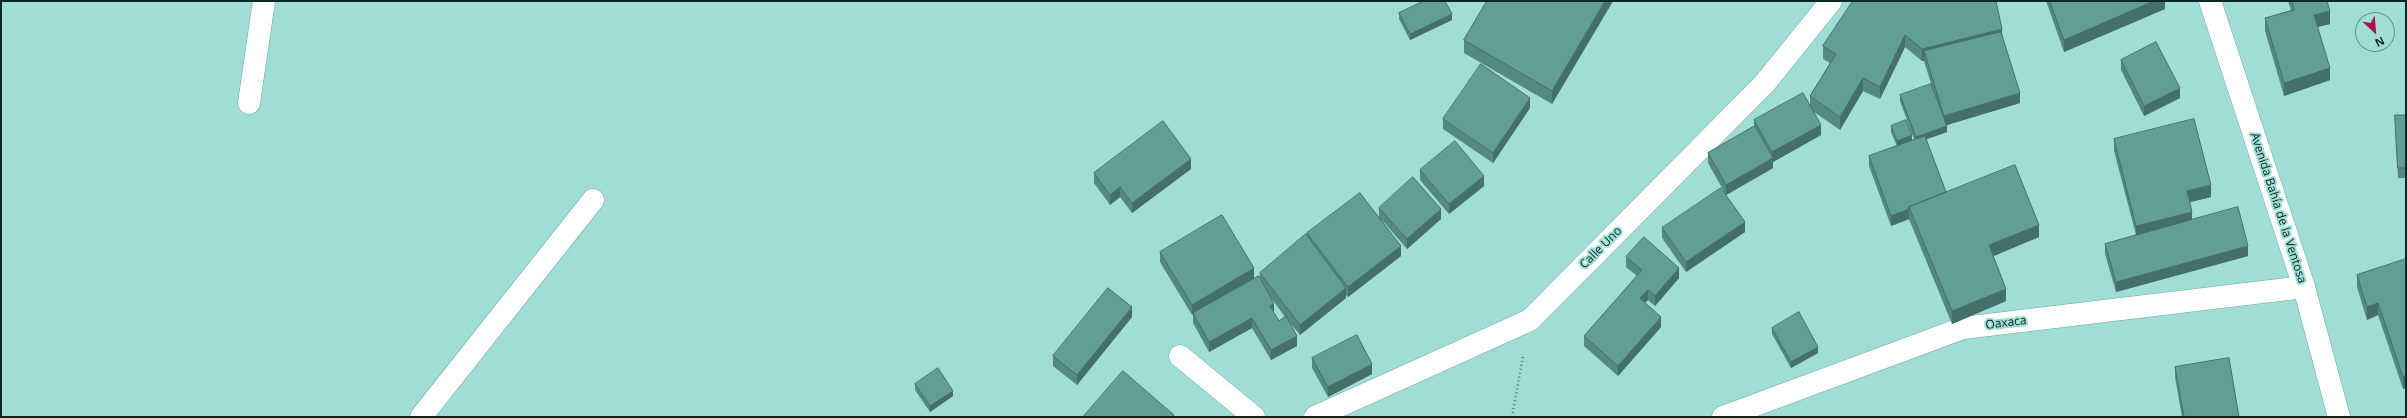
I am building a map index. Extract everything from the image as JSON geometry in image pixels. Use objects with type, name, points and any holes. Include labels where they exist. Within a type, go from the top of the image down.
[{"type":"street","points":[[249,103],[264,1]]},
{"type":"street","name":"Calle Uno","points":[[1315,417],[1530,320],[1765,83],[1831,1]]},
{"type":"street","name":"Avenida Bahía de la Ventosa","points":[[2210,1],[2304,286],[2339,417]]},
{"type":"street","points":[[421,417],[593,200]]},
{"type":"street","name":"Oaxaca","points":[[1723,417],[1963,328],[2304,286]]},
{"type":"street","points":[[1180,356],[1254,417]]},
{"type":"path","points":[[1512,417],[1530,320]]},
{"type":"building","points":[[1424,1],[1445,1],[1452,14],[1410,34],[1399,13]]},
{"type":"building","points":[[1487,1],[1605,1],[1552,91],[1464,40]]},
{"type":"building","points":[[1853,1],[1996,1],[2002,29],[1922,49],[1905,35],[1880,87],[1863,78],[1840,117],[1810,96],[1836,54],[1823,46]]},
{"type":"building","points":[[2050,1],[2154,1],[2064,40]]},
{"type":"building","points":[[2292,1],[2327,1],[2330,11],[2314,15],[2330,68],[2284,83],[2265,18],[2294,10]]},
{"type":"building","points":[[2001,32],[2020,93],[1944,116],[1924,51]]},
{"type":"building","points":[[2156,42],[2180,88],[2144,106],[2121,60]]},
{"type":"building","points":[[1481,64],[1530,98],[1493,153],[1443,119]]},
{"type":"building","points":[[1931,84],[1947,126],[1916,137],[1900,95]]},
{"type":"building","points":[[1803,93],[1821,125],[1772,152],[1754,120]]},
{"type":"building","points":[[2395,115],[2406,115],[2406,168],[2398,168]]},
{"type":"building","points":[[2194,119],[2211,185],[2187,191],[2192,212],[2136,226],[2114,139]]},
{"type":"building","points":[[1906,120],[1912,135],[1897,141],[1891,126]]},
{"type":"building","points":[[1163,121],[1191,159],[1132,203],[1120,187],[1110,195],[1094,173]]},
{"type":"building","points":[[1755,126],[1773,158],[1726,185],[1708,153]]},
{"type":"building","points":[[1925,136],[1946,192],[1891,216],[1869,156]]},
{"type":"building","points":[[1455,141],[1484,176],[1449,204],[1420,170]]},
{"type":"building","points":[[2015,165],[2039,225],[1989,245],[2006,289],[1952,311],[1909,207]]},
{"type":"building","points":[[1413,177],[1441,209],[1407,239],[1379,208]]},
{"type":"building","points":[[1721,188],[1745,222],[1686,262],[1662,228]]},
{"type":"building","points":[[1360,193],[1401,246],[1348,287],[1307,233]]},
{"type":"building","points":[[2238,207],[2248,246],[2116,282],[2105,244]]},
{"type":"building","points":[[1222,215],[1254,268],[1192,305],[1160,252]]},
{"type":"building","points":[[1306,234],[1346,288],[1300,325],[1260,273]]},
{"type":"building","points":[[1644,237],[1679,268],[1655,296],[1648,290],[1640,298],[1661,317],[1618,366],[1584,336],[1642,270],[1626,257]]},
{"type":"building","points":[[2406,259],[2406,375],[2403,377],[2378,303],[2367,307],[2357,275]]},
{"type":"building","points":[[1259,276],[1274,304],[1270,306],[1279,321],[1286,316],[1297,336],[1271,350],[1252,318],[1209,342],[1193,313]]},
{"type":"building","points":[[1108,288],[1132,307],[1077,375],[1053,356]]},
{"type":"building","points":[[1799,312],[1818,347],[1791,362],[1772,328]]},
{"type":"building","points":[[1357,335],[1372,364],[1328,387],[1312,358]]},
{"type":"building","points":[[2229,358],[2239,417],[2184,417],[2175,367]]},
{"type":"building","points":[[938,368],[953,391],[930,406],[915,384]]},
{"type":"building","points":[[1123,371],[1174,415],[1172,417],[1083,417]]}]
